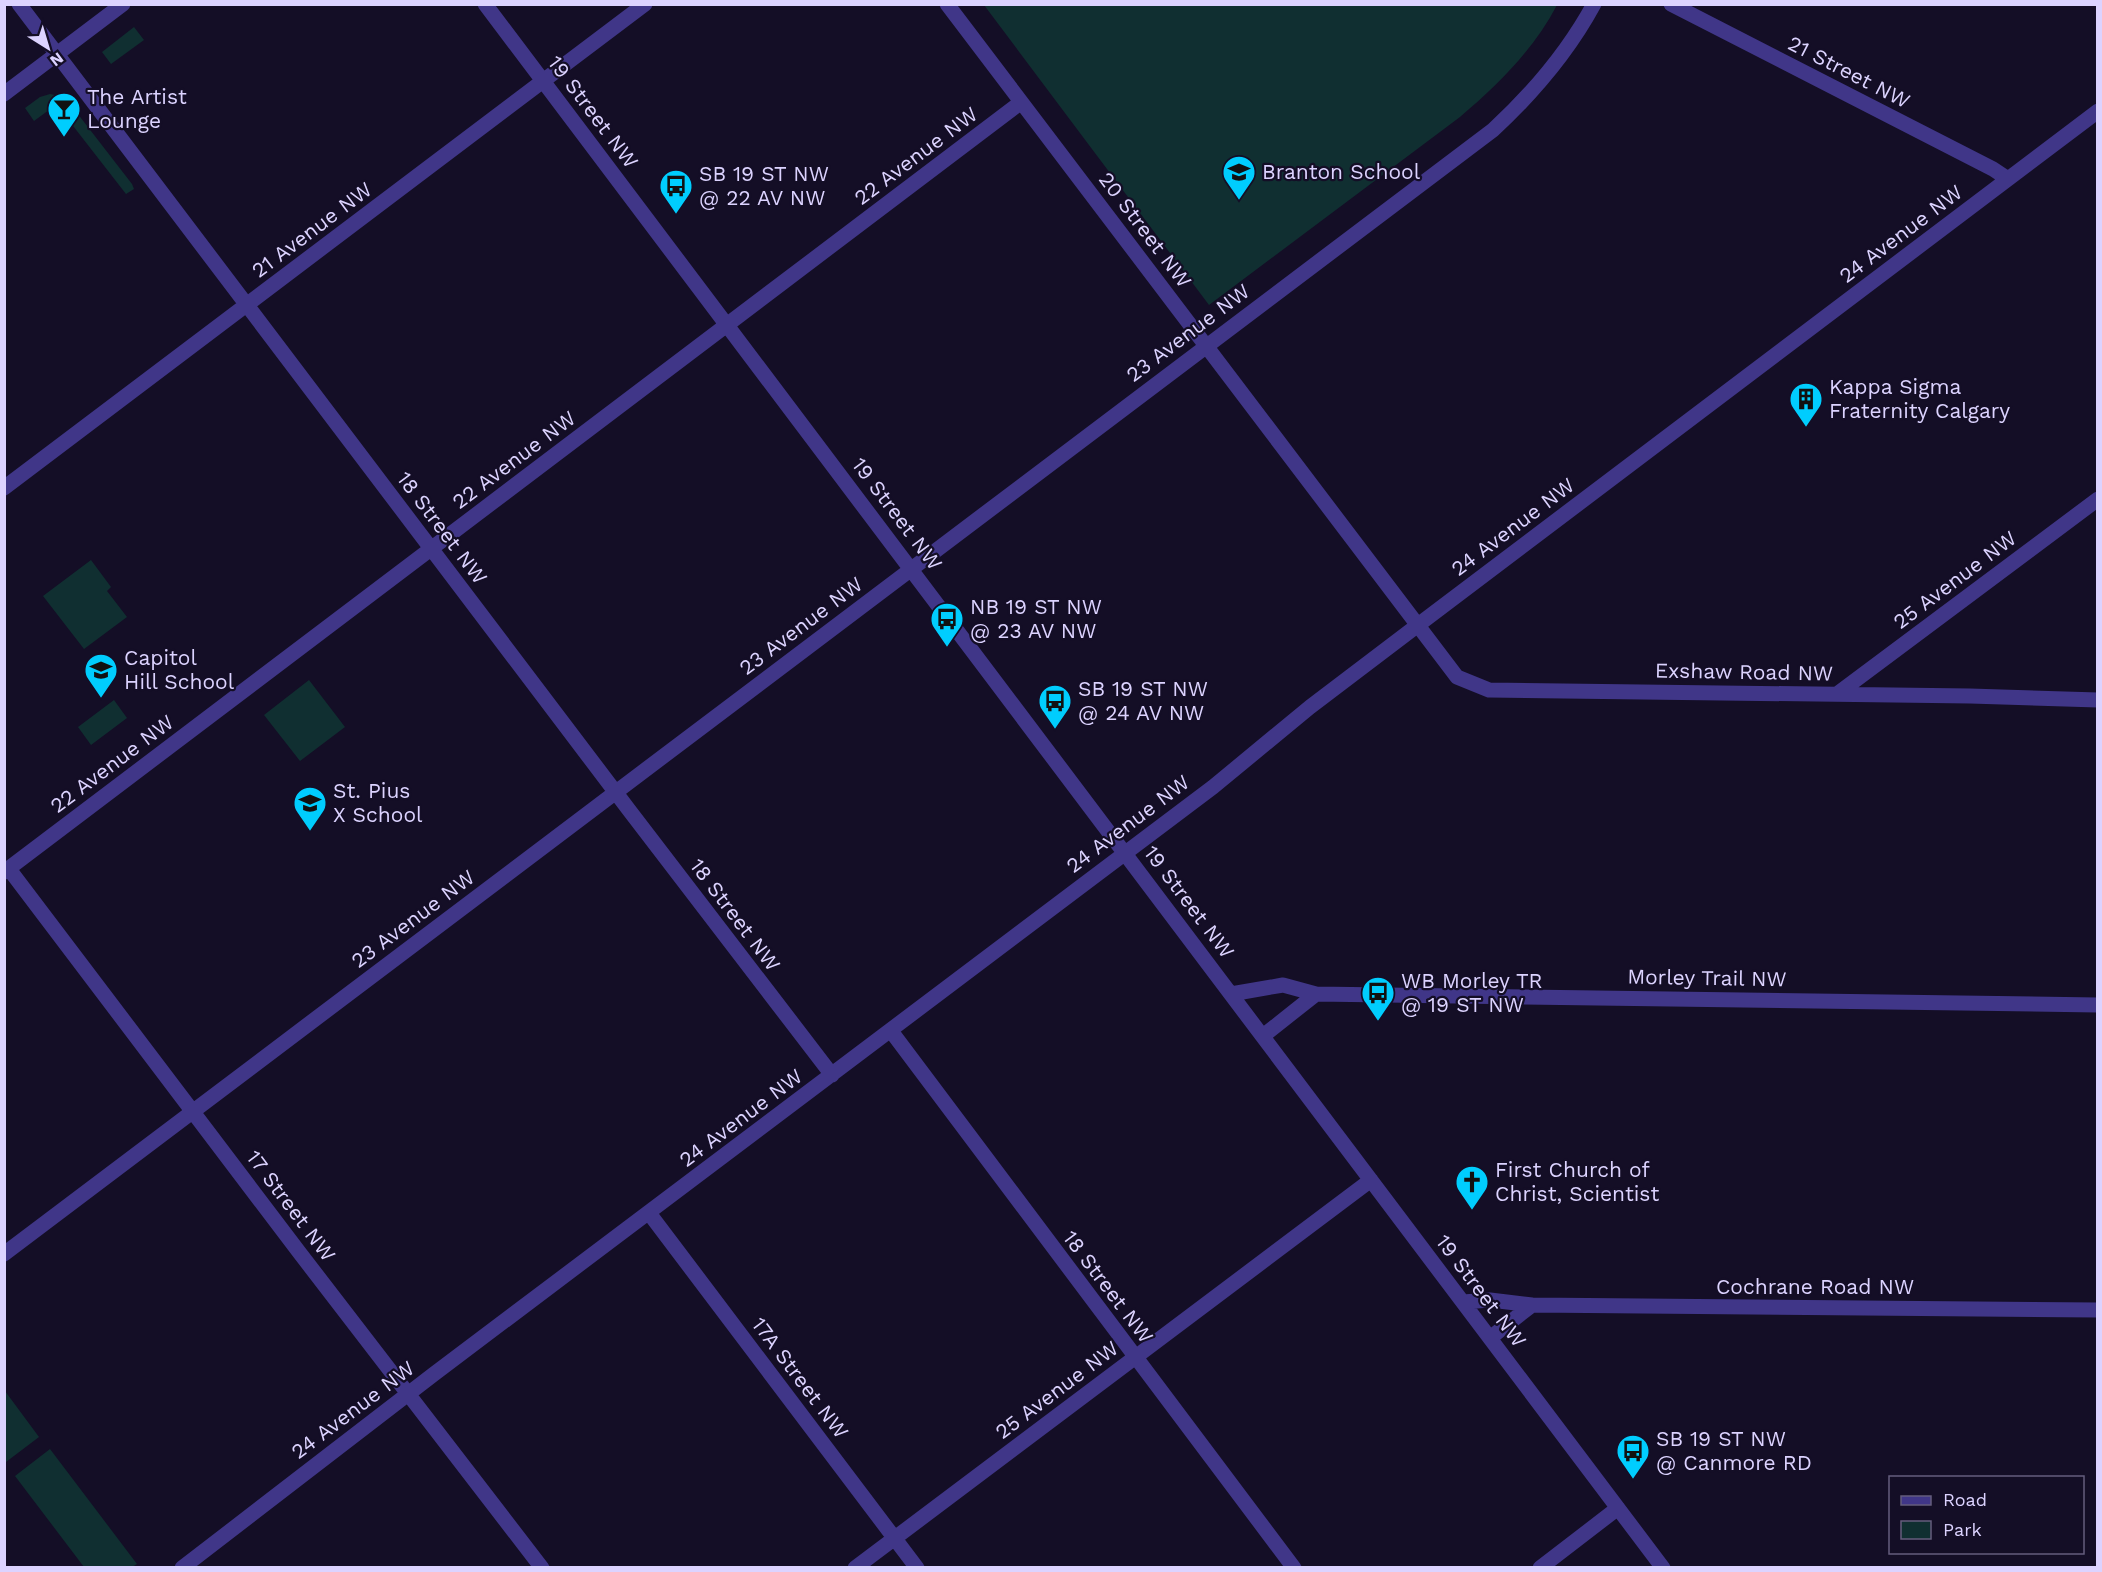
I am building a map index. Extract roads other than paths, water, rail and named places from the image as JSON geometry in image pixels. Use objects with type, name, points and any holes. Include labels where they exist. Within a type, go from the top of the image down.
[{"type":"street","name":"18 Street NW","points":[[19,4],[832,1075]]},
{"type":"street","points":[[4,94],[123,4]]},
{"type":"street","name":"19 Street NW","points":[[485,4],[1126,852],[1663,1568]]},
{"type":"street","name":"21 Avenue NW","points":[[4,488],[645,4]]},
{"type":"street","name":"20 Street NW","points":[[947,4],[1418,625]]},
{"type":"street","name":"23 Avenue NW","points":[[4,1254],[1493,130],[1552,69],[1594,4]]},
{"type":"street","name":"21 Street NW","points":[[1671,4],[2008,179]]},
{"type":"street","name":"22 Avenue NW","points":[[7,870],[1020,103]]},
{"type":"street","name":"24 Avenue NW","points":[[182,1568],[1213,787],[1310,707],[2097,111]]},
{"type":"street","name":"25 Avenue NW","points":[[1838,694],[2097,499]]},
{"type":"street","name":"Exshaw Road NW","points":[[1418,625],[1457,677],[1489,690],[2097,700]]},
{"type":"street","name":"17 Street NW","points":[[7,870],[542,1568]]},
{"type":"street","name":"Morley Trail NW","points":[[1231,994],[1283,985],[1316,994],[2097,1005]]},
{"type":"street","points":[[1263,1036],[1316,994]]},
{"type":"street","name":"18 Street NW","points":[[891,1031],[1294,1568]]},
{"type":"street","name":"25 Avenue NW","points":[[855,1568],[1371,1180]]},
{"type":"street","name":"17A Street NW","points":[[649,1213],[917,1568]]},
{"type":"street","name":"Cochrane Road NW","points":[[1463,1302],[1490,1300],[1532,1305],[2097,1310]]},
{"type":"street","points":[[1490,1338],[1532,1305]]},
{"type":"street","points":[[1540,1568],[1618,1508]]},
{"type":"place","name":"The Artist Lounge","points":[[64,138]]},
{"type":"place","name":"Branton School","points":[[1239,201]]},
{"type":"place","name":"SB 19 ST NW @ 22 AV NW","points":[[676,215]]},
{"type":"place","name":"Kappa Sigma Fraternity Calgary","points":[[1806,428]]},
{"type":"place","name":"NB 19 ST NW @ 23 AV NW","points":[[947,648]]},
{"type":"place","name":"Capitol Hill School","points":[[101,699]]},
{"type":"place","name":"SB 19 ST NW @ 24 AV NW","points":[[1055,730]]},
{"type":"place","name":"St. Pius X School","points":[[310,832]]},
{"type":"place","name":"WB Morley TR @ 19 ST NW","points":[[1378,1022]]},
{"type":"place","name":"First Church of Christ, Scientist","points":[[1472,1211]]},
{"type":"place","name":"SB 19 ST NW @ Canmore RD","points":[[1633,1480]]}]
